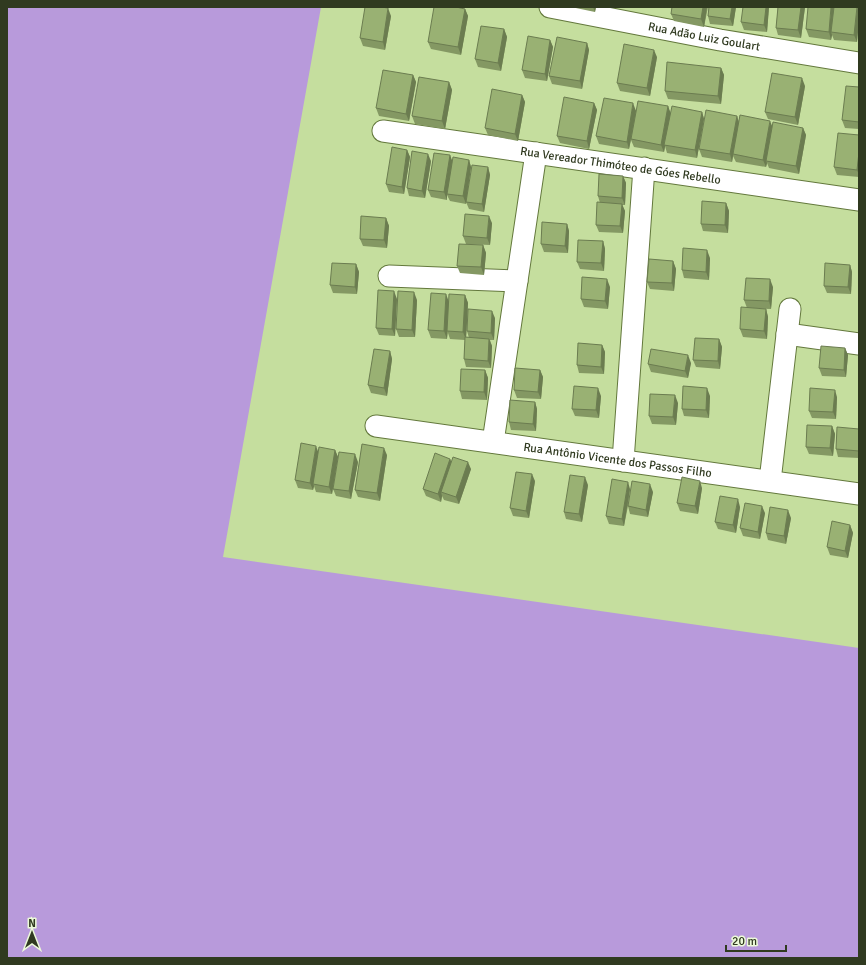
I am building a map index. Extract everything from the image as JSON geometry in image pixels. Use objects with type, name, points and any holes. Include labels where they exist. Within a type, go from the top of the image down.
[{"type":"street","name":"Rua Adão Luiz Goulart","points":[[550,7],[720,40],[859,63]]},
{"type":"street","name":"Rua Vereador Thimóteo de Góes Rebello","points":[[383,131],[859,200]]},
{"type":"street","points":[[493,442],[536,153]]},
{"type":"street","points":[[623,461],[644,168]]},
{"type":"street","points":[[389,276],[517,281]]},
{"type":"street","points":[[770,481],[790,309]]},
{"type":"street","points":[[787,334],[859,344]]},
{"type":"street","name":"Rua Antônio Vicente dos Passos Filho","points":[[376,426],[859,494]]},
{"type":"shaded area","points":[[7,7],[321,7],[223,557],[859,648],[859,958],[7,958]]},
{"type":"building","points":[[365,7],[388,8],[383,42],[360,38]]},
{"type":"building","points":[[434,7],[456,7],[465,9],[458,47],[428,42]]},
{"type":"building","points":[[672,7],[703,7],[701,19],[671,14]]},
{"type":"building","points":[[709,7],[732,7],[730,19],[708,16]]},
{"type":"building","points":[[743,7],[766,7],[764,25],[741,22]]},
{"type":"building","points":[[778,7],[801,7],[798,30],[776,28]]},
{"type":"building","points":[[808,7],[831,7],[829,32],[806,29]]},
{"type":"building","points":[[834,7],[857,7],[854,35],[831,32]]},
{"type":"building","points":[[481,26],[504,29],[498,63],[475,59]]},
{"type":"building","points":[[528,36],[550,40],[545,74],[522,70]]},
{"type":"building","points":[[557,37],[587,43],[580,81],[549,76]]},
{"type":"building","points":[[624,44],[654,50],[647,88],[617,83]]},
{"type":"building","points":[[667,62],[721,68],[718,96],[665,91]]},
{"type":"building","points":[[383,70],[413,75],[406,114],[376,108]]},
{"type":"building","points":[[772,73],[802,78],[795,117],[765,112]]},
{"type":"building","points":[[419,77],[449,82],[442,121],[412,116]]},
{"type":"building","points":[[846,86],[859,87],[859,122],[842,120]]},
{"type":"building","points":[[492,89],[522,95],[515,134],[485,128]]},
{"type":"building","points":[[564,97],[594,103],[587,141],[557,136]]},
{"type":"building","points":[[604,98],[633,103],[627,142],[596,136]]},
{"type":"building","points":[[638,101],[668,106],[661,145],[631,139]]},
{"type":"building","points":[[672,106],[702,112],[695,150],[664,145]]},
{"type":"building","points":[[706,110],[737,116],[730,154],[699,149]]},
{"type":"building","points":[[740,115],[770,121],[763,160],[733,154]]},
{"type":"building","points":[[773,122],[803,128],[796,166],[766,161]]},
{"type":"building","points":[[838,133],[859,135],[857,170],[834,167]]},
{"type":"building","points":[[392,147],[407,150],[402,187],[386,184]]},
{"type":"building","points":[[412,151],[428,154],[422,191],[407,188]]},
{"type":"building","points":[[434,153],[450,155],[444,192],[428,190]]},
{"type":"building","points":[[453,157],[469,160],[463,196],[447,194]]},
{"type":"building","points":[[472,165],[488,167],[482,204],[466,202]]},
{"type":"building","points":[[599,174],[623,176],[622,198],[598,196]]},
{"type":"building","points":[[702,201],[726,203],[725,225],[701,224]]},
{"type":"building","points":[[597,202],[622,204],[620,226],[596,225]]},
{"type":"building","points":[[465,214],[489,216],[487,238],[463,236]]},
{"type":"building","points":[[361,216],[386,218],[384,240],[360,239]]},
{"type":"building","points":[[542,222],[567,224],[565,246],[541,244]]},
{"type":"building","points":[[578,240],[603,241],[601,263],[577,262]]},
{"type":"building","points":[[459,244],[483,245],[481,267],[457,266]]},
{"type":"building","points":[[683,248],[707,250],[706,272],[682,270]]},
{"type":"building","points":[[649,259],[673,261],[672,283],[647,282]]},
{"type":"building","points":[[332,263],[356,264],[355,287],[330,285]]},
{"type":"building","points":[[825,263],[850,265],[848,287],[824,286]]},
{"type":"building","points":[[582,277],[607,279],[605,301],[581,299]]},
{"type":"building","points":[[746,278],[770,279],[769,301],[744,300]]},
{"type":"building","points":[[378,290],[394,291],[392,329],[376,328]]},
{"type":"building","points":[[398,291],[414,292],[412,330],[396,329]]},
{"type":"building","points":[[431,293],[446,294],[444,331],[428,330]]},
{"type":"building","points":[[449,294],[465,295],[463,332],[447,331]]},
{"type":"building","points":[[741,307],[766,309],[764,331],[740,329]]},
{"type":"building","points":[[468,309],[492,311],[491,333],[467,331]]},
{"type":"building","points":[[465,337],[489,339],[488,361],[464,359]]},
{"type":"building","points":[[695,338],[719,339],[718,361],[693,360]]},
{"type":"building","points":[[578,343],[602,345],[601,367],[577,365]]},
{"type":"building","points":[[821,346],[845,348],[844,370],[819,368]]},
{"type":"building","points":[[374,349],[390,351],[384,388],[368,385]]},
{"type":"building","points":[[651,349],[688,355],[685,371],[648,364]]},
{"type":"building","points":[[515,368],[540,370],[538,392],[514,390]]},
{"type":"building","points":[[461,369],[485,370],[484,392],[460,391]]},
{"type":"building","points":[[574,386],[598,388],[596,410],[572,409]]},
{"type":"building","points":[[683,386],[707,388],[706,410],[682,409]]},
{"type":"building","points":[[810,388],[835,390],[833,412],[809,411]]},
{"type":"building","points":[[650,394],[675,395],[673,417],[649,416]]},
{"type":"building","points":[[510,400],[535,402],[533,424],[509,422]]},
{"type":"building","points":[[807,425],[832,426],[830,448],[806,447]]},
{"type":"building","points":[[837,427],[859,429],[859,451],[836,449]]},
{"type":"building","points":[[301,443],[316,446],[310,483],[295,480]]},
{"type":"building","points":[[362,444],[384,448],[377,493],[355,490]]},
{"type":"building","points":[[319,447],[335,450],[329,487],[313,484]]},
{"type":"building","points":[[339,452],[355,454],[349,491],[333,489]]},
{"type":"building","points":[[435,453],[450,459],[438,494],[423,489]]},
{"type":"building","points":[[453,457],[468,462],[456,497],[441,492]]},
{"type":"building","points":[[516,472],[532,474],[526,511],[510,508]]},
{"type":"building","points":[[570,475],[585,477],[579,514],[564,512]]},
{"type":"building","points":[[682,477],[700,481],[695,506],[677,503]]},
{"type":"building","points":[[612,479],[628,482],[622,519],[606,516]]},
{"type":"building","points":[[632,481],[650,484],[646,510],[628,506]]},
{"type":"building","points":[[720,496],[738,499],[733,525],[715,522]]},
{"type":"building","points":[[745,503],[762,506],[758,532],[740,528]]},
{"type":"building","points":[[770,507],[788,510],[784,536],[766,533]]},
{"type":"building","points":[[832,521],[850,525],[845,551],[827,547]]}]
